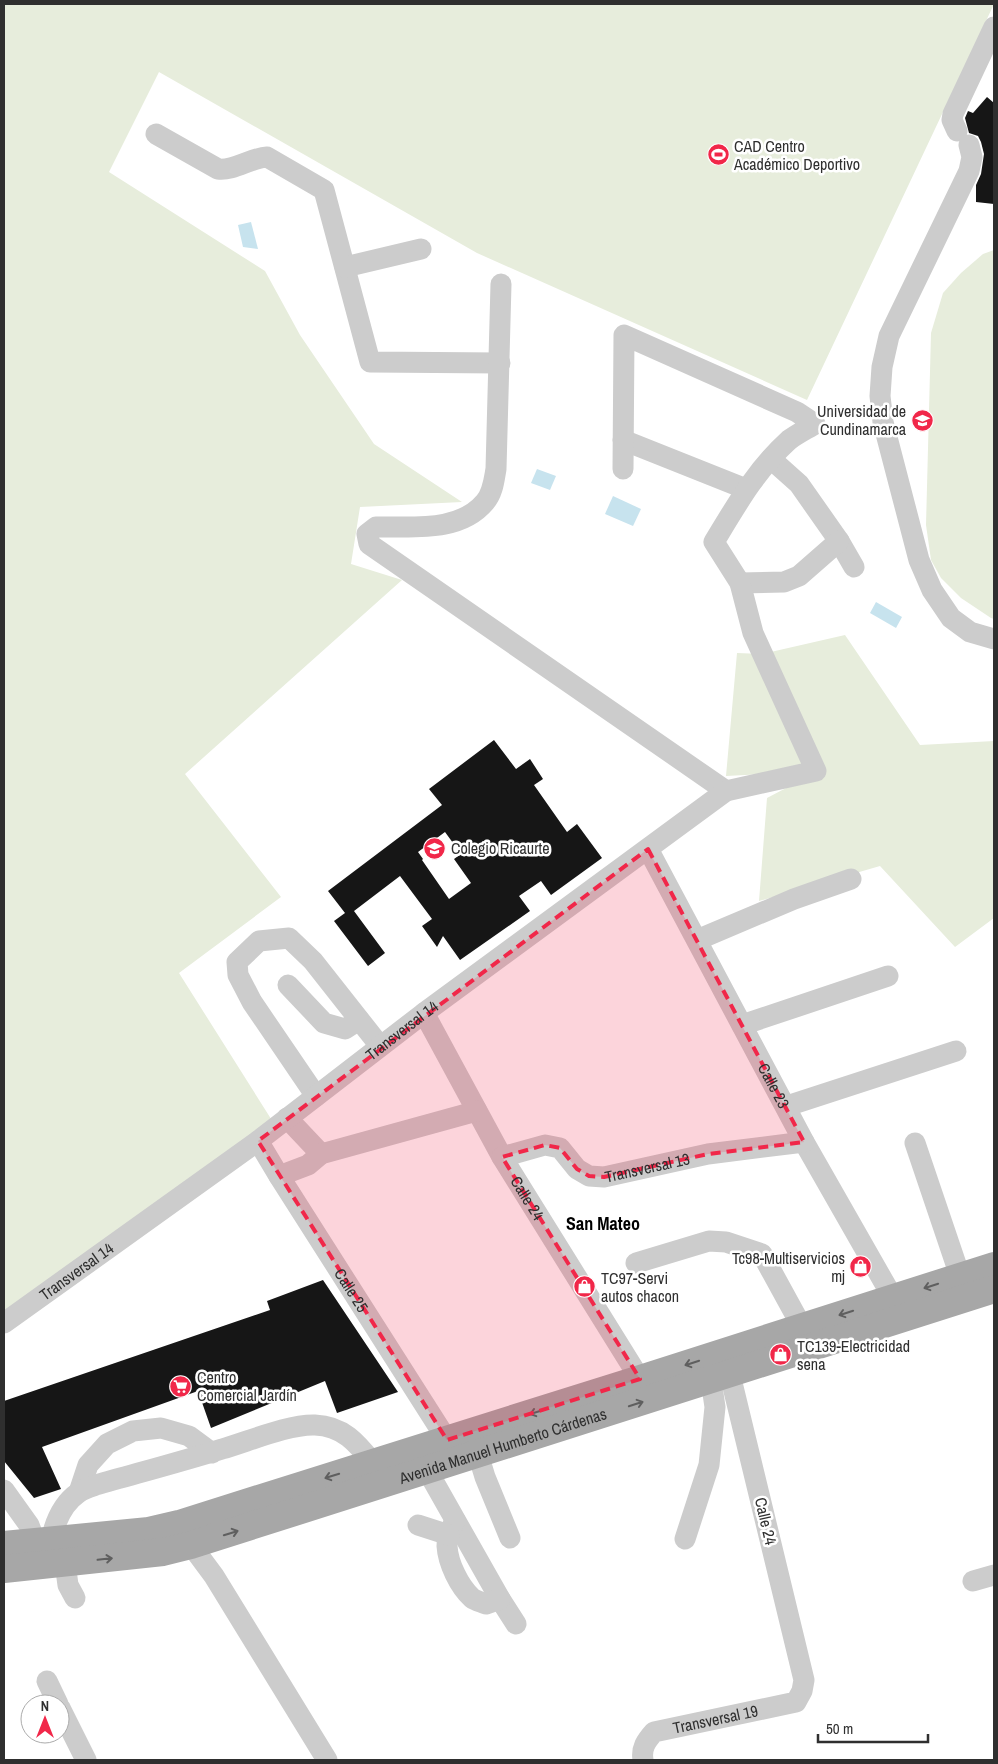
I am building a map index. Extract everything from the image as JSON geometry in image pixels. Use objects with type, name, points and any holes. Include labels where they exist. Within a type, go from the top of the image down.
[{"type":"main road","name":"Avenida Manuel Humberto Cárdenas","points":[[4,1545],[49,1553],[163,1552],[191,1545],[478,1454],[898,1308],[960,1276],[994,1266]]},
{"type":"main road","name":"Avenida Manuel Humberto Cárdenas","points":[[4,1569],[49,1553],[179,1524],[640,1379],[722,1368],[802,1327],[994,1289]]},
{"type":"street","points":[[994,27],[953,114],[953,126],[963,138],[972,157],[969,171],[889,336],[882,367],[880,396],[883,422],[919,560],[932,590],[951,618],[970,632],[994,639]]},
{"type":"street","points":[[156,134],[218,169],[225,169],[259,157],[267,157],[324,190],[370,362],[500,363]]},
{"type":"street","points":[[345,268],[421,250]]},
{"type":"street","points":[[501,284],[496,469],[492,488],[486,501],[471,514],[448,525],[376,527],[367,534],[369,544],[726,791]]},
{"type":"street","points":[[623,468],[624,335],[797,412],[815,424],[791,439],[771,459],[746,490],[714,542],[740,583],[784,582],[799,576],[839,541]]},
{"type":"street","points":[[623,440],[746,490]]},
{"type":"street","points":[[771,459],[799,484],[839,541],[854,567]]},
{"type":"street","name":"Transversal 14","points":[[4,1323],[258,1140],[424,1013],[726,791],[816,771],[753,633],[740,583]]},
{"type":"street","name":"Calle 23","points":[[648,849],[804,1142],[898,1308]]},
{"type":"street","points":[[697,940],[794,899],[851,879]]},
{"type":"street","points":[[316,1096],[252,1002],[238,974],[237,962],[259,941],[289,938],[313,961],[380,1046]]},
{"type":"street","points":[[742,1025],[888,976]]},
{"type":"street","points":[[288,985],[324,1023],[345,1029],[359,1020]]},
{"type":"street","name":"Calle 24","points":[[424,1013],[502,1157],[640,1379]]},
{"type":"street","points":[[786,1106],[956,1051]]},
{"type":"street","points":[[279,1176],[308,1165],[321,1154],[478,1111]]},
{"type":"street","points":[[287,1118],[321,1154]]},
{"type":"street","name":"Calle 25","points":[[258,1140],[447,1440]]},
{"type":"street","name":"Transversal 13","points":[[502,1157],[545,1145],[560,1148],[577,1169],[589,1176],[604,1177],[708,1154],[804,1142]]},
{"type":"street","points":[[915,1144],[960,1276]]},
{"type":"street","points":[[636,1264],[709,1241],[726,1242],[754,1250],[762,1254],[802,1327]]},
{"type":"street","points":[[685,1539],[709,1465],[715,1407],[722,1368]]},
{"type":"street","name":"Calle 24","points":[[722,1368],[804,1680],[802,1691]]},
{"type":"street","points":[[49,1553],[54,1525],[65,1505],[78,1492],[96,1485],[212,1453],[289,1428],[314,1425],[338,1430],[355,1441],[373,1463]]},
{"type":"street","points":[[78,1492],[88,1465],[107,1444],[133,1431],[161,1428],[189,1436],[212,1453]]},
{"type":"street","points":[[478,1454],[485,1477],[510,1538]]},
{"type":"street","points":[[427,1470],[452,1527],[447,1546],[452,1566],[461,1584],[473,1599],[486,1604],[500,1599],[516,1624]]},
{"type":"street","points":[[4,1490],[66,1576],[68,1586],[75,1598]]},
{"type":"street","points":[[418,1525],[452,1527]]},
{"type":"street","points":[[191,1545],[214,1576],[327,1760]]},
{"type":"street","points":[[973,1581],[994,1575]]},
{"type":"street","points":[[47,1681],[53,1694]]},
{"type":"street","name":"Transversal 19","points":[[644,1760],[642,1754],[645,1742],[654,1732],[741,1721],[796,1702],[802,1691]]},
{"type":"street","points":[[70,1728],[86,1760]]},
{"type":"highlighted area","points":[[648,849],[804,1142],[708,1154],[604,1177],[589,1176],[577,1169],[560,1148],[545,1145],[502,1157],[640,1379],[447,1440],[258,1141]]},
{"type":"green space","points":[[4,4],[994,4],[807,400],[477,253],[159,72],[109,172],[265,271],[300,335],[374,444],[462,502],[360,507],[351,564],[402,580],[185,774],[281,897],[179,973],[273,1122],[4,1316]]},
{"type":"green space","points":[[994,250],[994,619],[961,598],[941,578],[931,560],[926,525],[931,333],[943,293],[961,273],[983,254]]},
{"type":"green space","points":[[845,635],[920,745],[994,741],[994,918],[955,947],[880,866],[759,901],[767,798],[807,777],[806,772],[726,776],[737,653],[762,654]]},
{"type":"water","points":[[251,222],[258,249],[243,247],[238,225]]},
{"type":"water","points":[[537,469],[556,476],[550,490],[531,483]]},
{"type":"water","points":[[613,496],[641,509],[633,526],[605,514]]},
{"type":"water","points":[[876,602],[902,617],[896,628],[870,613]]},
{"type":"building","points":[[987,97],[994,103],[994,204],[976,202],[976,185],[981,174],[984,154],[978,136],[969,133],[965,118],[968,111],[973,113]]},
{"type":"building","points":[[494,740],[516,769],[530,759],[543,779],[534,785],[567,832],[577,824],[602,858],[551,895],[541,881],[519,896],[530,911],[460,960],[443,936],[437,947],[422,926],[432,919],[400,876],[354,911],[385,953],[368,966],[334,921],[345,913],[328,891],[442,805],[429,789]],"holes":[[[445,832],[461,854],[454,859],[471,883],[449,899],[418,852]]]},
{"type":"building","name":"Centro Comercial Jardín","points":[[323,1280],[398,1392],[337,1413],[325,1381],[211,1428],[198,1391],[42,1447],[61,1489],[34,1498],[4,1461],[4,1401],[270,1310],[267,1301]]},
{"type":"place","name":"CAD Centro Académico Deportivo","points":[[718,155]]},
{"type":"place","name":"Universidad de Cundinamarca","points":[[922,420]]},
{"type":"place","name":"Colegio Ricaurte","points":[[435,848]]},
{"type":"place","name":"Tc98-Multiservicios mj","points":[[861,1267]]},
{"type":"place","name":"TC97-Servi autos chacon","points":[[585,1287]]},
{"type":"place","name":"TC139-Electricidad sena","points":[[781,1355]]},
{"type":"place","name":"Centro Comercial Jardín","points":[[181,1386]]},
{"type":"district","name":"San Mateo","points":[[603,1224]]}]
